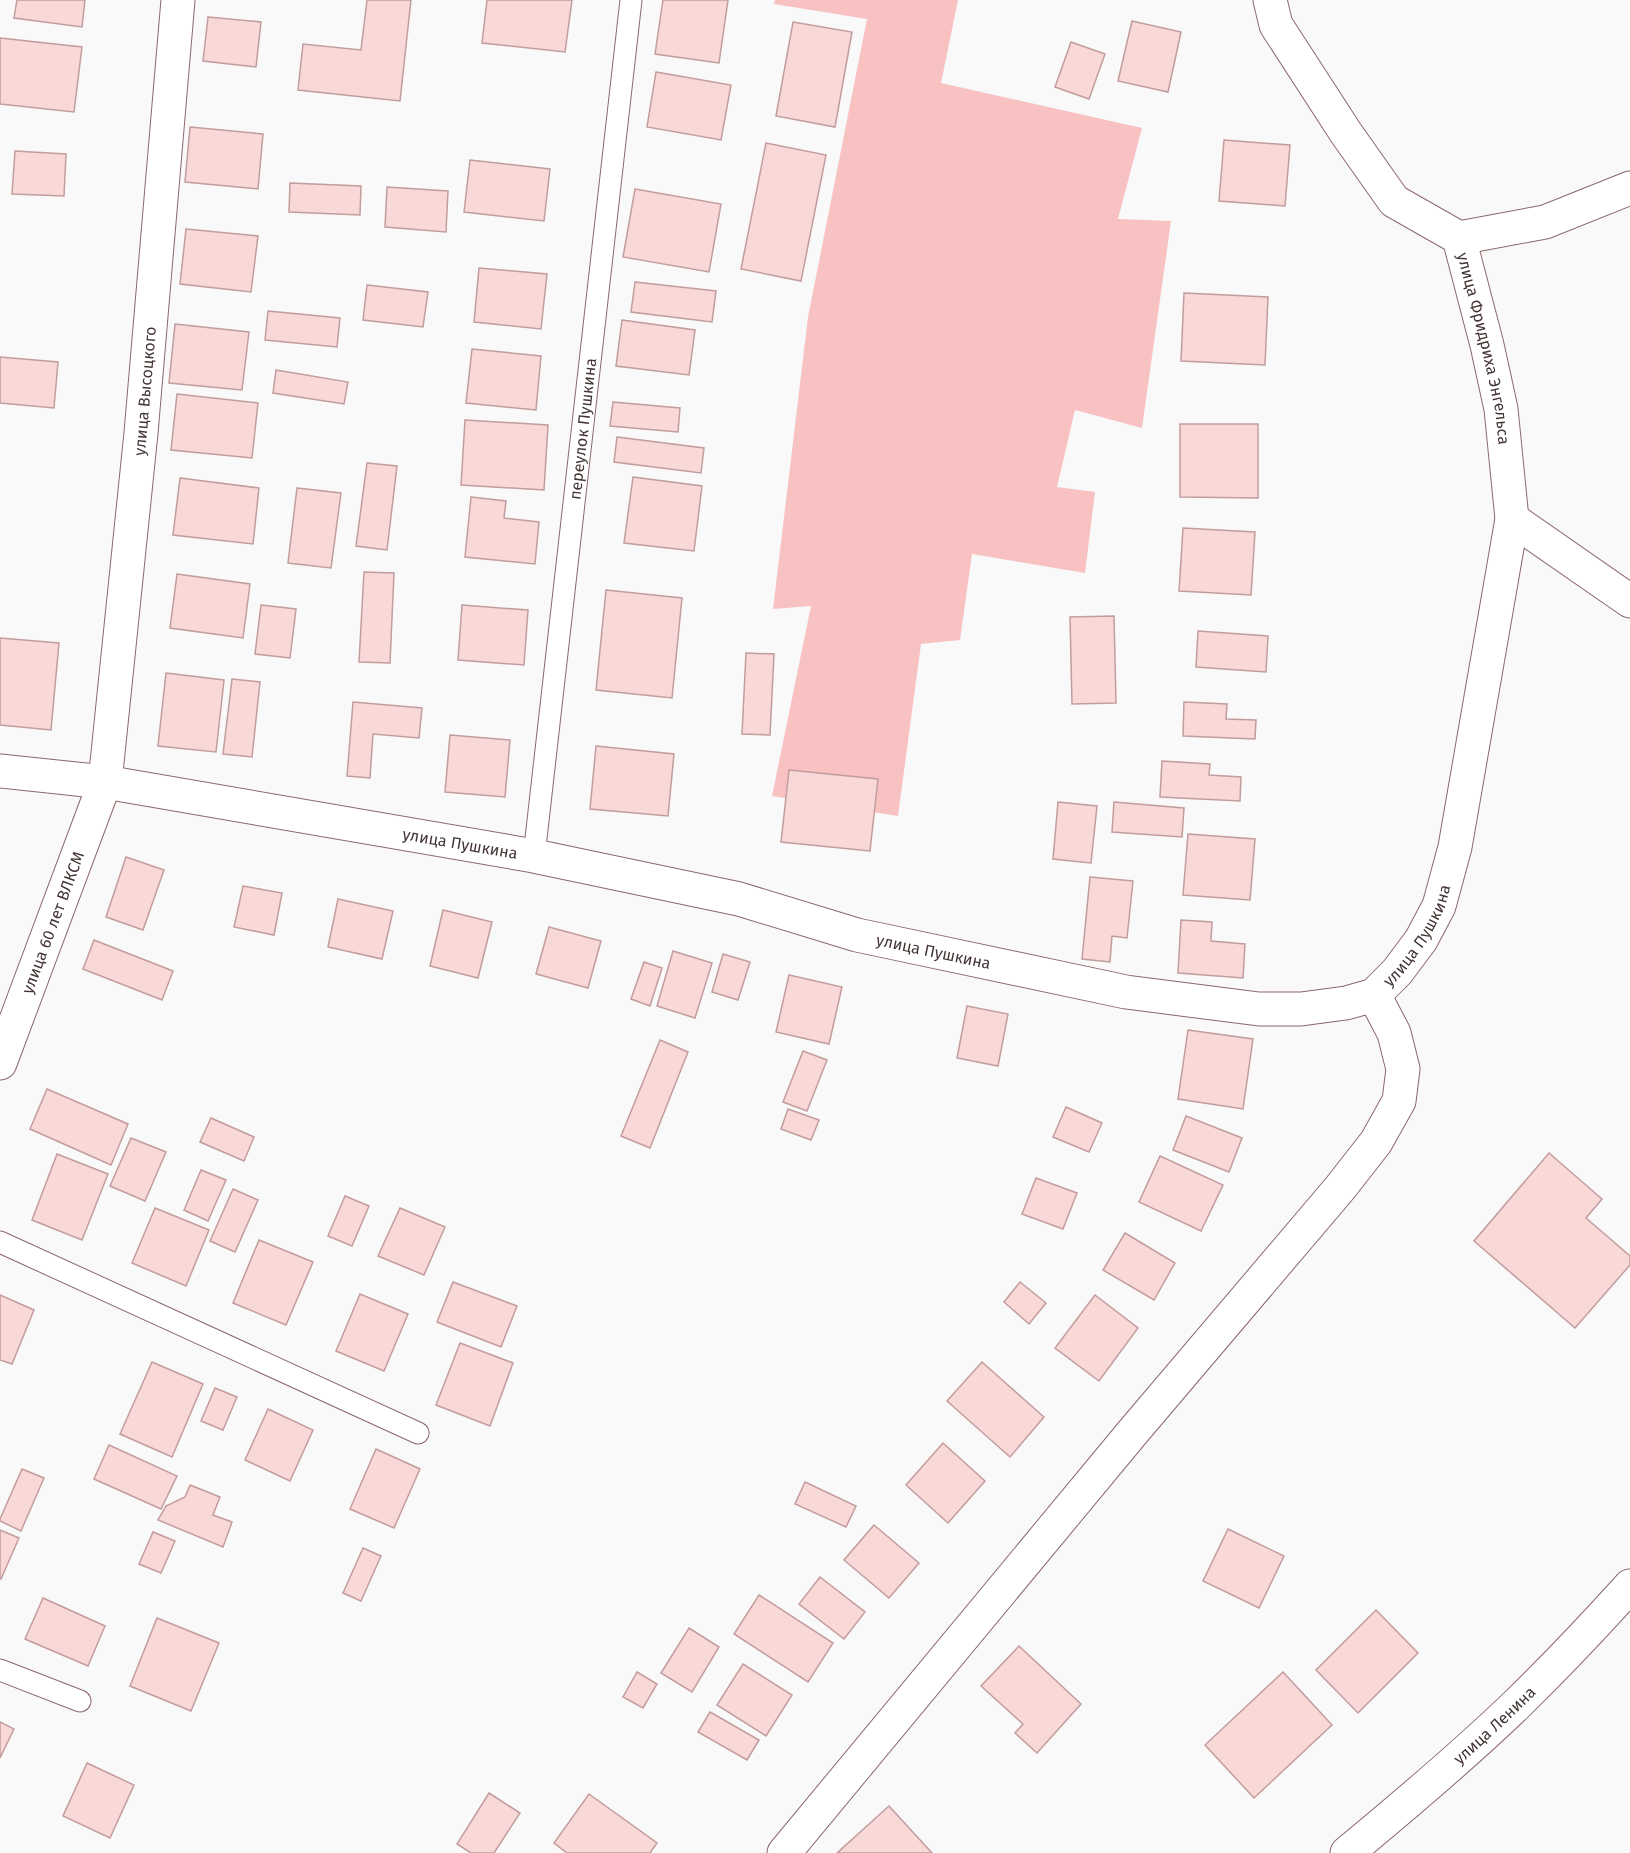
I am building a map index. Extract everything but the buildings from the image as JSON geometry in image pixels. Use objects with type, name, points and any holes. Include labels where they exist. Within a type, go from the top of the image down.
[{"type":"street","name":"улица Высоцкого","points":[[105,782],[141,433],[178,0]]},
{"type":"street","name":"улица Фридриха Энгельса","points":[[1270,0],[1276,25],[1346,134],[1394,201],[1459,238],[1501,409],[1512,519]]},
{"type":"street","points":[[1459,238],[1545,222],[1630,188]]},
{"type":"street","name":"улица Пушкина","points":[[0,771],[105,782],[534,856],[739,899],[857,935],[1126,992],[1259,1009],[1301,1009],[1346,1003],[1374,995],[1397,972],[1421,940],[1439,906],[1455,847],[1512,519]]},
{"type":"street","points":[[1512,519],[1630,601]]},
{"type":"street","name":"улица 60 лет ВЛКСМ","points":[[0,1063],[105,782]]},
{"type":"street","points":[[784,1853],[1376,1142],[1399,1101],[1403,1069],[1394,1033],[1374,995]]},
{"type":"street","name":"улица Ленина","points":[[1347,1853],[1424,1788],[1516,1705],[1582,1639],[1630,1586]]},
{"type":"lane","name":"переулок Пушкина","points":[[534,856],[631,0]]},
{"type":"lane","points":[[0,1242],[418,1433]]},
{"type":"lane","points":[[0,1670],[80,1701]]},
{"type":"shaded area","points":[[775,0],[958,0],[941,83],[1142,128],[1118,219],[1171,221],[1142,428],[1075,410],[1057,487],[1095,492],[1085,573],[972,554],[960,640],[921,644],[898,816],[772,796],[811,606],[773,609],[808,317],[867,19],[774,4]]}]
